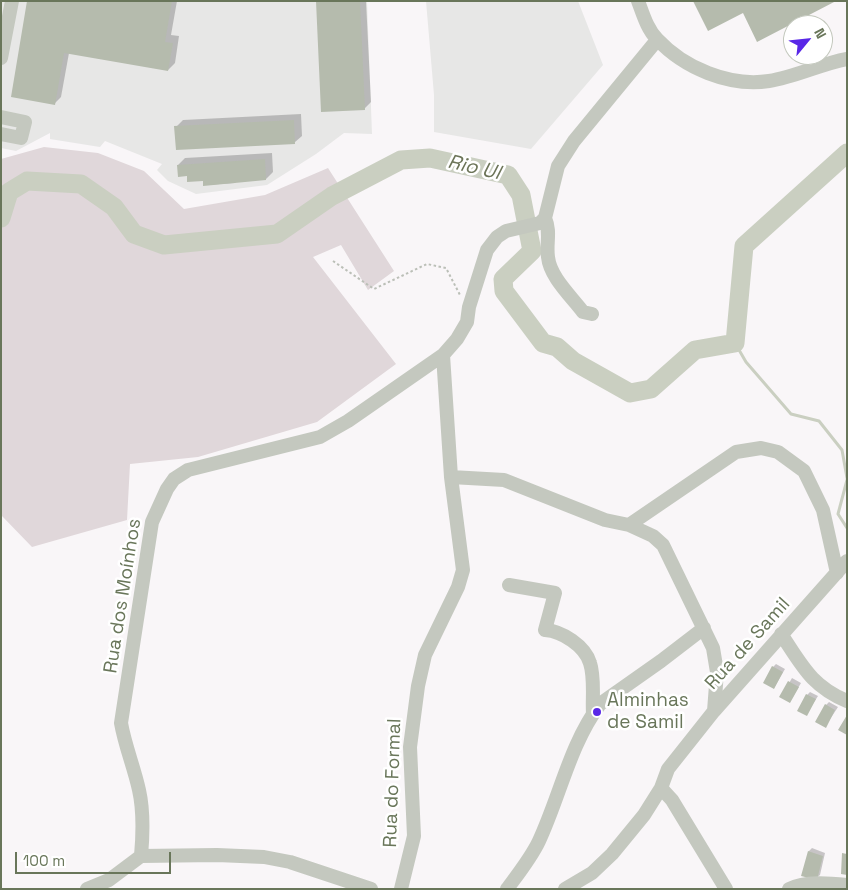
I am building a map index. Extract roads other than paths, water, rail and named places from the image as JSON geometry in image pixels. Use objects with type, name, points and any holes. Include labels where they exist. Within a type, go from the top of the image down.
[{"type":"street","points":[[1,58],[12,1]]},
{"type":"street","points":[[638,1],[650,30],[657,40],[676,55],[708,73],[745,81],[768,81],[847,59]]},
{"type":"street","points":[[592,314],[583,312],[551,270],[548,256],[550,229],[530,224],[558,166],[574,141],[657,40]]},
{"type":"street","points":[[1,117],[25,122],[21,138],[1,134]]},
{"type":"street","name":"Rua dos Moínhos","points":[[142,856],[144,826],[139,791],[121,723],[152,522],[167,489],[174,479],[188,470],[320,437],[348,421],[442,355],[457,339],[467,322],[469,307],[487,250],[497,237],[530,224]]},
{"type":"street","name":"Rua do Formal","points":[[401,889],[414,836],[410,747],[418,686],[425,655],[458,587],[463,570],[451,477],[442,355]]},
{"type":"street","points":[[629,525],[736,452],[761,448],[778,452],[804,470],[823,510],[837,573]]},
{"type":"street","points":[[451,477],[504,480],[605,520],[629,525],[653,536],[663,545],[713,648],[716,672],[714,711]]},
{"type":"street","name":"Rua de Samil","points":[[565,889],[592,872],[612,854],[644,815],[661,788],[668,769],[714,711],[847,561]]},
{"type":"street","points":[[509,585],[555,593],[545,630],[562,634],[587,655],[591,664],[593,714]]},
{"type":"street","points":[[507,889],[539,842],[564,776],[593,714],[600,704],[661,662],[704,628]]},
{"type":"street","points":[[781,634],[811,678],[827,693],[847,701]]},
{"type":"street","points":[[661,788],[672,800],[726,889]]},
{"type":"street","points":[[88,889],[109,880],[142,856],[217,854],[264,857],[290,862],[371,889]]},
{"type":"street","points":[[789,889],[796,886],[827,882],[847,885]]},
{"type":"waterway","name":"Rio Ul","points":[[1,218],[9,192],[27,181],[81,184],[114,207],[134,234],[164,245],[277,234],[332,196],[401,160],[430,158],[508,175],[521,195],[532,251],[503,279],[504,291],[543,343],[557,347],[573,361],[630,393],[651,389],[695,350],[735,343],[744,246],[847,153]]},
{"type":"waterway","points":[[735,343],[746,362],[791,414],[819,421],[842,450],[847,478]]},
{"type":"waterway","points":[[847,480],[838,514],[847,528]]},
{"type":"place","name":"Alminhas de Samil","points":[[597,712]]}]
